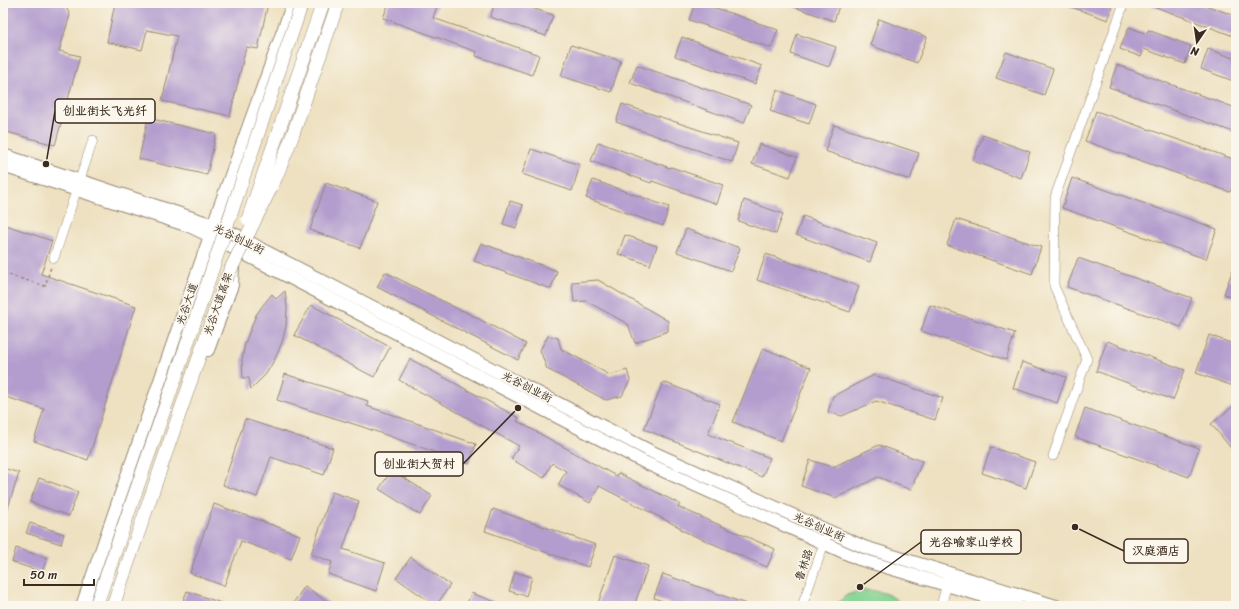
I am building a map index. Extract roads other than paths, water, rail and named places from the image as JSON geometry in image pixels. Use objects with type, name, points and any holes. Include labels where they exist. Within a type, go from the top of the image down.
[{"type":"highway","name":"光谷大道高架","points":[[96,606],[190,336],[302,3]]},
{"type":"highway","name":"光谷大道高架","points":[[113,606],[323,3]]},
{"type":"highway","points":[[226,279],[276,177],[292,137],[338,3]]},
{"type":"main road","name":"光谷大道","points":[[82,606],[212,230],[293,3]]},
{"type":"main road","points":[[116,606],[232,284],[235,249],[253,217],[329,3]]},
{"type":"main road","name":"光谷创业街","points":[[3,155],[78,185],[212,230],[241,237],[261,249],[652,452],[864,548],[1017,606]]},
{"type":"main road","name":"光谷创业街","points":[[3,166],[78,185]]},
{"type":"main road","name":"光谷创业街","points":[[212,230],[235,249],[646,462],[824,543],[860,559],[1056,606]]},
{"type":"street","points":[[1052,456],[1087,359],[1054,286],[1055,197],[1124,3]]},
{"type":"street","points":[[54,258],[93,140]]},
{"type":"street","name":"鲁林路","points":[[802,606],[828,531]]},
{"type":"street","points":[[941,606],[948,580]]},
{"type":"place","name":"创业街长飞光纤","points":[[46,164]]},
{"type":"place","name":"创业街大贺村","points":[[518,408]]},
{"type":"place","name":"汉庭酒店","points":[[1075,527]]},
{"type":"place","name":"光谷喻家山学校","points":[[860,587]]}]
